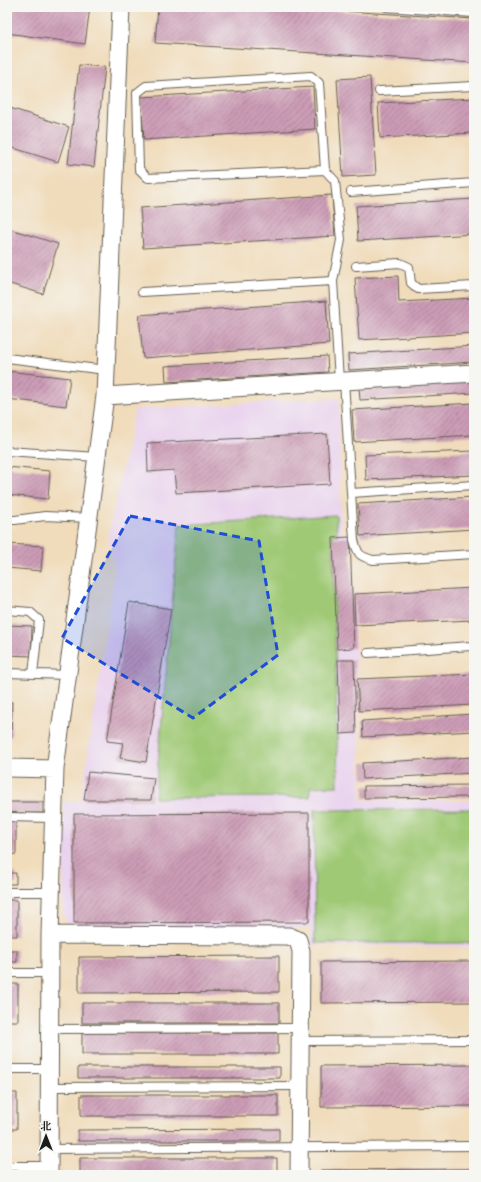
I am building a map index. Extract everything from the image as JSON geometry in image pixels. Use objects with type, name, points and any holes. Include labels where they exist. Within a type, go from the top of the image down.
[{"type":"street","points":[[49,1163],[49,973],[54,769],[105,396],[120,7]]},
{"type":"street","points":[[105,396],[474,372]]},
{"type":"street","points":[[7,768],[54,769]]},
{"type":"street","points":[[50,935],[289,936],[298,940],[302,951],[299,1175]]},
{"type":"lane","points":[[386,7],[474,14]]},
{"type":"lane","points":[[325,170],[148,178],[139,169],[137,92],[146,86],[311,76],[318,83],[325,170],[335,181],[341,240],[332,281],[342,381],[354,540],[357,550],[362,557],[373,560],[474,554]]},
{"type":"lane","points":[[379,91],[474,86]]},
{"type":"lane","points":[[351,192],[474,183]]},
{"type":"lane","points":[[356,266],[400,263],[409,267],[411,283],[418,289],[474,286]]},
{"type":"lane","points":[[142,292],[332,281]]},
{"type":"lane","points":[[7,358],[106,370]]},
{"type":"lane","points":[[7,452],[97,457]]},
{"type":"lane","points":[[351,493],[474,485]]},
{"type":"lane","points":[[7,520],[45,516],[89,518]]},
{"type":"lane","points":[[7,610],[30,612],[39,620],[33,674]]},
{"type":"lane","points":[[368,653],[474,647]]},
{"type":"lane","points":[[7,673],[67,675]]},
{"type":"lane","points":[[7,817],[53,818]]},
{"type":"lane","points":[[7,892],[51,892]]},
{"type":"lane","points":[[7,974],[49,973]]},
{"type":"lane","points":[[49,1029],[301,1034],[474,1040]]},
{"type":"lane","points":[[7,1069],[49,1068]]},
{"type":"lane","points":[[49,1087],[300,1086]]},
{"type":"lane","points":[[7,1166],[300,1148],[474,1146]]},
{"type":"highlighted area","points":[[130,516],[259,541],[278,655],[193,718],[62,638]]},
{"type":"shaded area","points":[[339,398],[341,534],[351,534],[361,800],[474,801],[474,947],[311,945],[311,928],[82,928],[67,922],[63,914],[64,802],[81,801],[115,570],[108,537],[135,409]]},
{"type":"green space","points":[[336,515],[337,535],[333,535],[338,786],[310,787],[310,797],[155,798],[179,525]]},
{"type":"green space","points":[[474,809],[474,943],[315,943],[314,810]]},
{"type":"building","points":[[7,7],[90,7],[85,44],[7,33]]},
{"type":"building","points":[[158,7],[278,7],[474,19],[474,63],[155,43]]},
{"type":"building","points":[[79,65],[105,67],[94,167],[68,164]]},
{"type":"building","points":[[370,77],[376,175],[343,177],[337,79]]},
{"type":"building","points":[[313,87],[315,129],[144,140],[141,97]]},
{"type":"building","points":[[474,98],[474,133],[380,138],[378,103]]},
{"type":"building","points":[[7,107],[69,127],[58,162],[7,146]]},
{"type":"building","points":[[332,195],[335,236],[143,248],[140,208]]},
{"type":"building","points":[[474,199],[474,234],[358,241],[356,206]]},
{"type":"building","points":[[7,228],[58,244],[43,294],[7,283]]},
{"type":"building","points":[[398,276],[399,302],[474,298],[474,333],[359,340],[355,278]]},
{"type":"building","points":[[326,301],[329,344],[143,358],[139,315]]},
{"type":"building","points":[[474,346],[474,362],[349,370],[348,354]]},
{"type":"building","points":[[327,356],[328,372],[166,382],[165,366]]},
{"type":"building","points":[[7,371],[70,378],[66,406],[7,399]]},
{"type":"building","points":[[474,380],[474,393],[360,400],[359,387]]},
{"type":"building","points":[[474,403],[474,435],[354,442],[352,410]]},
{"type":"building","points":[[327,434],[330,484],[176,493],[174,470],[148,472],[147,443]]},
{"type":"building","points":[[474,451],[474,475],[366,480],[365,455]]},
{"type":"building","points":[[7,467],[50,471],[48,499],[7,495]]},
{"type":"building","points":[[474,497],[474,529],[360,536],[358,504]]},
{"type":"building","points":[[350,537],[354,648],[337,649],[333,538]]},
{"type":"building","points":[[7,544],[43,546],[41,571],[7,568]]},
{"type":"building","points":[[474,588],[474,620],[355,625],[354,594]]},
{"type":"building","points":[[129,602],[171,609],[146,762],[120,758],[123,743],[107,741]]},
{"type":"building","points":[[7,625],[32,626],[31,656],[7,655]]},
{"type":"building","points":[[338,660],[354,660],[356,733],[340,734]]},
{"type":"building","points":[[474,674],[474,705],[359,711],[357,679]]},
{"type":"building","points":[[7,702],[12,702],[11,737],[7,737]]},
{"type":"building","points":[[474,714],[474,731],[363,737],[362,721]]},
{"type":"building","points":[[474,757],[474,773],[363,779],[362,763]]},
{"type":"building","points":[[88,772],[154,778],[151,800],[84,800]]},
{"type":"building","points":[[474,785],[474,797],[364,798],[364,786]]},
{"type":"building","points":[[7,802],[43,802],[43,813],[7,813]]},
{"type":"building","points":[[309,813],[309,922],[74,923],[74,814]]},
{"type":"building","points":[[16,819],[16,854],[7,855],[7,820]]},
{"type":"building","points":[[7,873],[16,873],[16,884],[7,884]]},
{"type":"building","points":[[7,900],[17,900],[17,936],[7,936]]},
{"type":"building","points":[[7,950],[17,950],[17,962],[7,962]]},
{"type":"building","points":[[279,956],[279,992],[79,993],[79,957]]},
{"type":"building","points":[[474,961],[474,1002],[321,1003],[321,962]]},
{"type":"building","points":[[7,984],[18,984],[18,1021],[7,1021]]},
{"type":"building","points":[[82,1003],[279,1003],[279,1023],[82,1023]]},
{"type":"building","points":[[82,1033],[278,1033],[278,1054],[82,1054]]},
{"type":"building","points":[[474,1065],[474,1106],[321,1107],[321,1066]]},
{"type":"building","points":[[78,1067],[280,1067],[280,1078],[78,1078]]},
{"type":"building","points":[[7,1093],[17,1093],[17,1129],[7,1129]]},
{"type":"building","points":[[81,1095],[278,1095],[278,1116],[81,1116]]},
{"type":"building","points":[[279,1129],[279,1141],[78,1141],[78,1130]]},
{"type":"building","points":[[80,1158],[277,1158],[277,1175],[80,1175]]},
{"type":"building","points":[[474,1169],[474,1175],[321,1175],[321,1170]]}]
